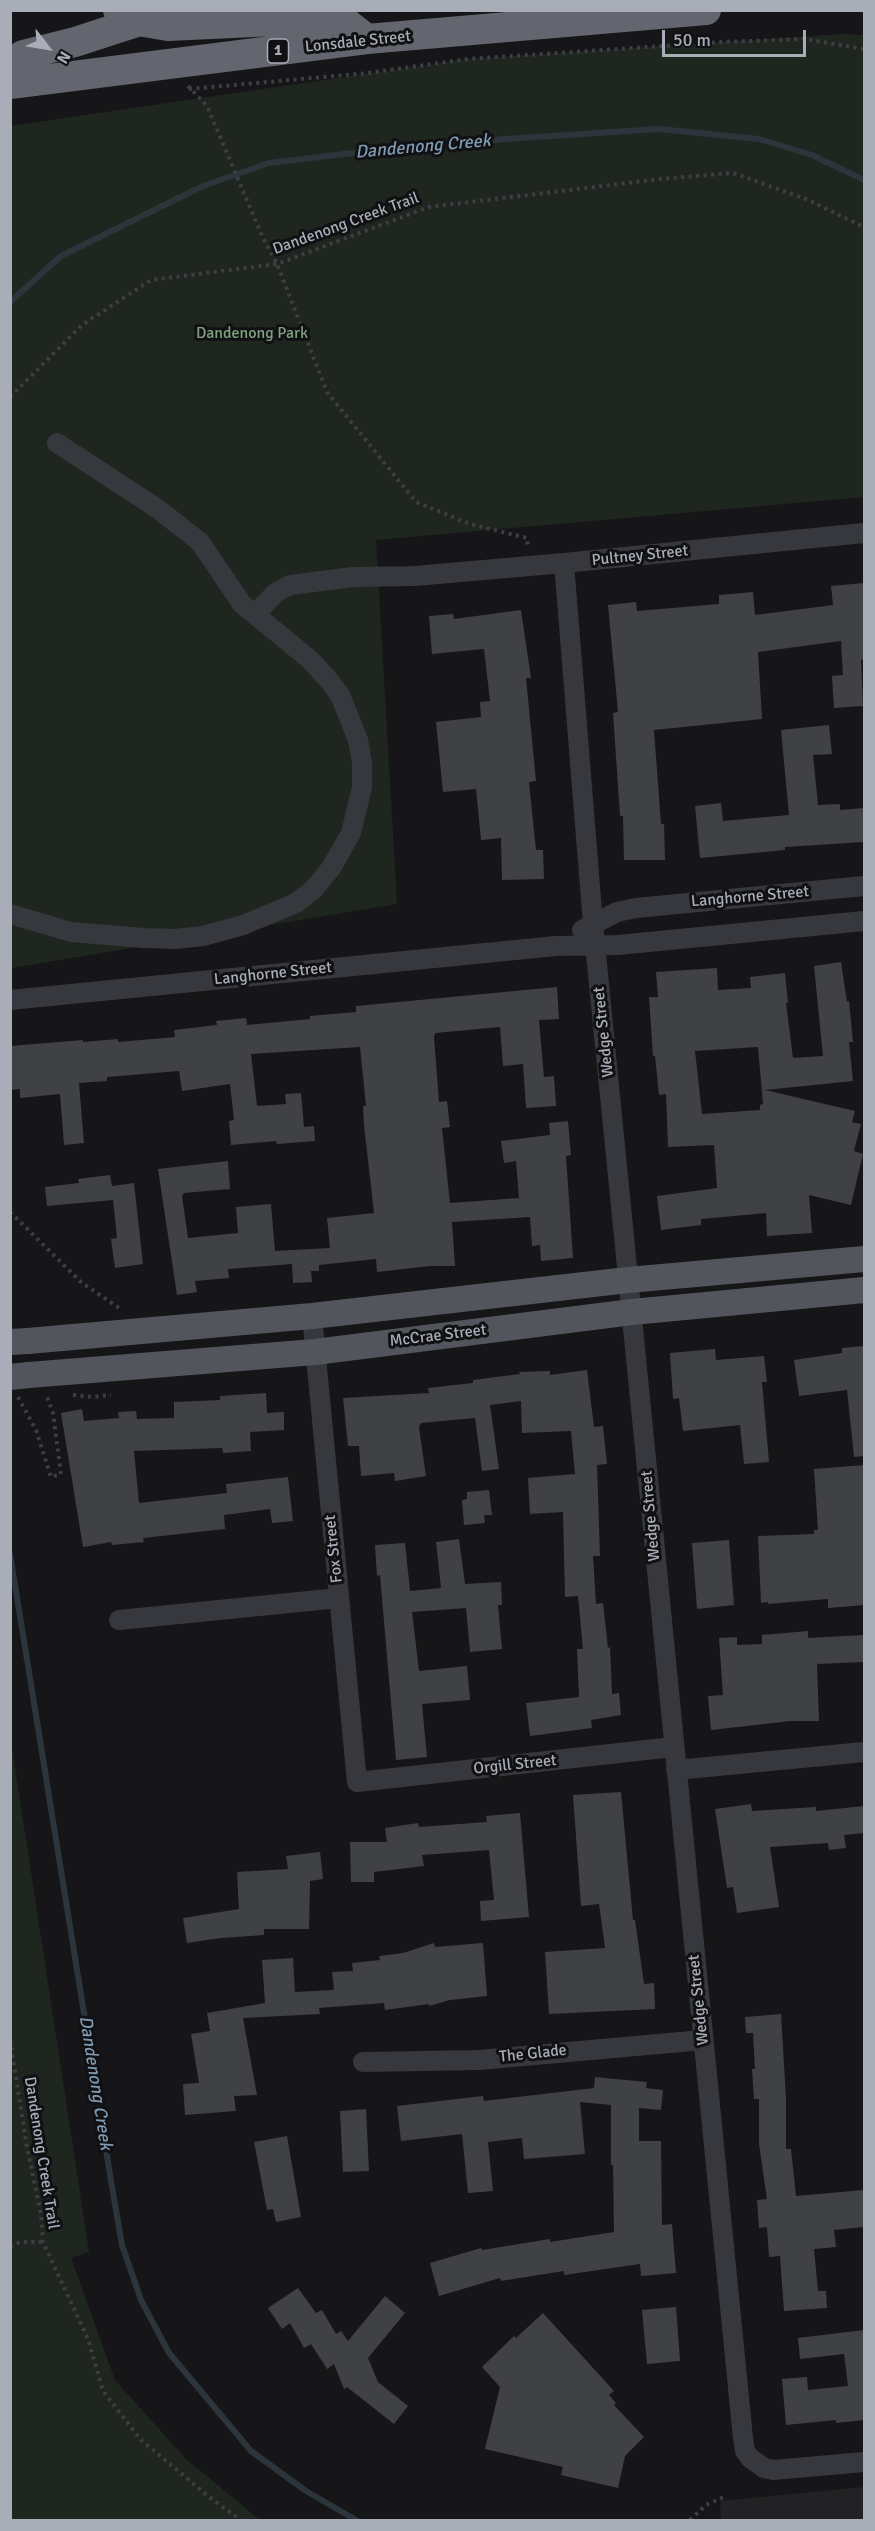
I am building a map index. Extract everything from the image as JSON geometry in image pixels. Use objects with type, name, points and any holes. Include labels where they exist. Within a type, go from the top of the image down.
[{"type":"highway","name":"Lonsdale Street","points":[[10,84],[367,39],[706,10]]},
{"type":"highway","points":[[10,63],[23,55],[75,42],[139,14],[168,26],[339,18],[367,39]]},
{"type":"main road","name":"McCrae Street","points":[[19,1342],[312,1316],[628,1280],[864,1259]]},
{"type":"main road","name":"McCrae Street","points":[[24,1383],[315,1352],[632,1312],[864,1290]]},
{"type":"street","points":[[10,914],[71,932],[175,939],[203,936],[271,915],[296,903],[320,882],[341,851],[351,833],[358,810],[362,775],[358,740],[340,695],[327,678],[308,658],[255,615],[230,589],[200,542],[158,509],[57,443]]},
{"type":"street","name":"Pultney Street","points":[[255,615],[275,593],[290,585],[353,577],[415,576],[564,563],[864,533]]},
{"type":"street","name":"Wedge Street","points":[[564,563],[595,945],[745,2451],[756,2464],[773,2470],[864,2462]]},
{"type":"street","name":"Langhorne Street","points":[[535,948],[564,939],[617,912],[636,908],[864,886]]},
{"type":"street","name":"Langhorne Street","points":[[10,1000],[535,948],[618,945],[864,921]]},
{"type":"street","name":"Fox Street","points":[[312,1316],[357,1782]]},
{"type":"street","points":[[119,1620],[339,1598]]},
{"type":"street","name":"Orgill Street","points":[[357,1782],[674,1747]]},
{"type":"street","points":[[676,1770],[864,1752]]},
{"type":"street","name":"The Glade","points":[[363,2062],[479,2060],[578,2049],[703,2040]]},
{"type":"path","points":[[189,89],[368,74],[468,59],[723,42],[805,39],[864,49]]},
{"type":"path","points":[[207,106],[262,236],[277,264],[327,392],[416,502],[470,524],[527,538],[530,566]]},
{"type":"path","name":"Dandenong Creek Trail","points":[[10,397],[82,325],[151,280],[277,264],[429,207],[660,179],[733,173],[806,199],[864,227]]},
{"type":"path","points":[[10,1212],[81,1282],[123,1311]]},
{"type":"path","points":[[24,1383],[48,1397],[53,1413],[62,1474],[51,1477],[36,1430],[18,1398],[24,1383]]},
{"type":"path","name":"Dandenong Creek Trail","points":[[10,2040],[27,2147],[41,2214],[43,2242],[88,2338],[103,2391],[141,2440],[213,2500],[242,2520]]},
{"type":"path","points":[[10,2247],[20,2242],[43,2242]]},
{"type":"path","points":[[690,2520],[706,2505],[724,2498]]},
{"type":"shaded area","points":[[864,2487],[864,2520],[721,2520],[720,2501]]},
{"type":"green space","name":"Dandenong Park","points":[[843,34],[864,35],[864,497],[376,540],[397,904],[11,968],[10,126],[468,59]]},
{"type":"green space","points":[[11,1741],[89,2252],[71,2258],[115,2380],[186,2459],[260,2520],[11,2520]]},
{"type":"building","points":[[864,583],[864,659],[861,660],[863,706],[834,708],[832,676],[843,675],[841,641],[758,652],[762,719],[654,730],[661,824],[664,824],[665,860],[624,860],[623,816],[620,816],[613,713],[618,712],[608,605],[636,602],[637,611],[719,604],[719,595],[753,592],[755,615],[833,605],[831,586]]},
{"type":"building","points":[[521,610],[531,678],[526,678],[536,781],[529,782],[536,850],[543,850],[544,879],[502,880],[501,838],[481,840],[476,789],[443,792],[436,722],[481,717],[480,702],[490,701],[484,649],[432,654],[429,616],[453,614],[454,619]]},
{"type":"building","points":[[829,725],[832,754],[813,755],[818,805],[840,804],[840,810],[864,808],[864,842],[785,847],[785,850],[700,858],[695,806],[721,803],[723,821],[789,815],[781,730]]},
{"type":"building","points":[[841,962],[847,1002],[849,1001],[853,1042],[849,1042],[853,1081],[765,1090],[855,1111],[852,1122],[861,1124],[854,1151],[863,1154],[851,1205],[809,1195],[812,1233],[767,1236],[766,1213],[701,1219],[701,1225],[661,1230],[657,1196],[717,1188],[714,1145],[668,1147],[666,1094],[659,1095],[655,1056],[653,1056],[649,997],[658,997],[656,972],[717,968],[718,990],[751,988],[750,977],[785,973],[788,1003],[786,1003],[793,1058],[823,1056],[814,966]],"holes":[[[758,1047],[763,1104],[760,1105],[760,1110],[702,1114],[695,1051]]]},
{"type":"building","points":[[557,987],[559,1019],[539,1020],[544,1077],[554,1076],[556,1106],[526,1108],[523,1064],[503,1066],[500,1027],[435,1033],[434,1037],[439,1102],[447,1101],[450,1127],[442,1128],[450,1203],[519,1198],[516,1161],[504,1163],[501,1141],[550,1135],[549,1123],[568,1121],[571,1155],[566,1156],[573,1258],[541,1261],[540,1245],[532,1246],[530,1217],[452,1222],[455,1266],[430,1266],[377,1272],[376,1259],[319,1265],[319,1271],[311,1271],[312,1282],[293,1283],[292,1264],[228,1269],[229,1278],[195,1281],[197,1292],[177,1295],[158,1169],[228,1161],[230,1189],[184,1193],[182,1196],[188,1238],[238,1233],[236,1207],[271,1204],[275,1251],[330,1248],[327,1218],[374,1213],[364,1125],[363,1106],[366,1106],[360,1047],[251,1054],[257,1106],[286,1104],[285,1094],[301,1093],[304,1127],[314,1126],[315,1141],[277,1144],[276,1141],[231,1145],[229,1121],[234,1120],[230,1084],[182,1091],[179,1071],[107,1077],[107,1081],[79,1083],[84,1143],[64,1145],[60,1094],[20,1098],[20,1089],[10,1090],[10,1046],[83,1040],[83,1042],[118,1039],[118,1042],[175,1037],[174,1030],[217,1025],[216,1021],[246,1018],[247,1025],[310,1019],[310,1016],[356,1012],[356,1006]]},
{"type":"building","points":[[110,1175],[112,1186],[134,1183],[143,1264],[115,1268],[111,1239],[117,1238],[113,1200],[47,1206],[45,1187],[79,1183],[78,1179]]},
{"type":"building","points":[[864,1346],[864,1456],[854,1457],[847,1390],[799,1396],[794,1360],[842,1353],[842,1348]]},
{"type":"building","points":[[715,1349],[716,1360],[764,1356],[767,1382],[762,1382],[769,1462],[744,1464],[740,1425],[683,1431],[679,1398],[673,1399],[670,1353]]},
{"type":"building","points":[[587,1370],[594,1427],[603,1426],[607,1464],[597,1465],[600,1556],[593,1556],[596,1604],[603,1603],[608,1648],[610,1647],[612,1694],[619,1693],[621,1715],[591,1720],[592,1728],[530,1736],[526,1703],[579,1697],[577,1649],[583,1649],[578,1596],[565,1597],[563,1512],[530,1514],[528,1478],[575,1474],[571,1431],[522,1433],[521,1401],[490,1405],[499,1469],[482,1471],[475,1418],[421,1423],[419,1427],[426,1476],[395,1481],[394,1473],[361,1476],[359,1446],[348,1446],[343,1398],[429,1393],[428,1388],[473,1383],[473,1380],[520,1374],[519,1372],[550,1371],[550,1375]]},
{"type":"building","points":[[266,1393],[267,1413],[284,1412],[284,1430],[250,1432],[251,1451],[223,1453],[222,1448],[134,1451],[139,1503],[227,1493],[226,1484],[288,1477],[293,1521],[272,1523],[270,1509],[224,1515],[225,1529],[143,1538],[144,1542],[112,1545],[111,1542],[83,1547],[61,1413],[82,1409],[84,1421],[119,1418],[118,1412],[136,1411],[137,1419],[174,1418],[174,1402],[220,1400],[220,1396]]},
{"type":"building","points":[[864,1465],[864,1605],[828,1608],[828,1599],[761,1603],[758,1536],[814,1534],[814,1530],[818,1530],[814,1469]]},
{"type":"building","points":[[489,1490],[492,1515],[484,1515],[485,1523],[464,1525],[462,1500],[467,1499],[467,1492]]},
{"type":"building","points":[[459,1539],[465,1584],[501,1582],[502,1605],[498,1605],[502,1649],[470,1652],[466,1608],[412,1612],[419,1671],[467,1666],[470,1700],[422,1704],[427,1757],[396,1760],[380,1575],[377,1576],[375,1545],[405,1543],[410,1591],[441,1588],[436,1542]]},
{"type":"building","points":[[729,1540],[734,1605],[697,1609],[692,1543]]},
{"type":"building","points":[[808,1631],[808,1638],[864,1635],[864,1662],[817,1664],[819,1721],[791,1721],[711,1730],[708,1696],[723,1695],[719,1638],[737,1637],[737,1645],[762,1644],[762,1635]]},
{"type":"building","points":[[621,1792],[633,1920],[635,1920],[644,1984],[654,1983],[655,2009],[549,2014],[545,1952],[605,1948],[599,1904],[581,1906],[573,1795]]},
{"type":"building","points":[[751,1804],[752,1811],[816,1807],[816,1811],[864,1806],[864,1833],[844,1835],[846,1848],[829,1850],[828,1843],[770,1847],[779,1907],[737,1913],[733,1887],[727,1888],[715,1809]]},
{"type":"building","points":[[520,1813],[529,1917],[481,1921],[480,1901],[494,1900],[489,1850],[422,1855],[424,1866],[374,1872],[374,1882],[351,1882],[350,1842],[387,1842],[385,1828],[418,1823],[419,1827],[487,1822],[486,1816]]},
{"type":"building","points":[[320,1852],[323,1879],[310,1881],[309,1929],[264,1929],[264,1935],[187,1943],[183,1918],[239,1909],[237,1872],[288,1869],[286,1856]]},
{"type":"building","points":[[434,1943],[435,1947],[483,1943],[487,1996],[450,2000],[429,2006],[429,2004],[385,2010],[384,2003],[319,2008],[320,2014],[243,2018],[257,2095],[234,2096],[236,2111],[185,2115],[183,2084],[199,2083],[191,2034],[210,2031],[207,2013],[265,2003],[262,1960],[293,1958],[295,1992],[334,1990],[332,1972],[353,1971],[352,1963],[380,1960],[379,1956],[403,1953]]},
{"type":"building","points":[[781,2014],[786,2098],[786,2149],[791,2149],[796,2196],[863,2190],[864,2227],[834,2230],[836,2247],[814,2249],[818,2291],[826,2291],[827,2308],[784,2311],[780,2256],[769,2257],[767,2227],[759,2228],[757,2200],[767,2199],[759,2144],[759,2099],[754,2099],[753,2033],[746,2033],[745,2017]]},
{"type":"building","points":[[595,2077],[647,2082],[646,2088],[663,2090],[661,2110],[639,2108],[639,2141],[661,2141],[662,2225],[672,2224],[676,2273],[641,2276],[640,2264],[564,2275],[564,2271],[501,2281],[500,2278],[439,2296],[430,2263],[481,2248],[482,2250],[550,2239],[550,2242],[614,2232],[611,2105],[580,2102],[585,2154],[524,2159],[522,2138],[488,2142],[493,2191],[468,2193],[462,2134],[401,2141],[397,2106],[483,2096],[484,2101],[594,2088]]},
{"type":"building","points":[[366,2109],[369,2171],[343,2172],[340,2111]]},
{"type":"building","points":[[287,2136],[301,2217],[276,2222],[273,2209],[267,2210],[254,2142]]},
{"type":"building","points":[[298,2288],[316,2313],[322,2310],[336,2334],[341,2331],[348,2341],[385,2296],[405,2313],[368,2358],[378,2382],[408,2406],[394,2424],[347,2387],[344,2389],[334,2364],[327,2369],[311,2344],[304,2348],[290,2323],[282,2329],[268,2308]]},
{"type":"building","points":[[676,2307],[680,2361],[647,2364],[642,2310]]},
{"type":"building","points":[[543,2313],[614,2391],[609,2395],[616,2403],[614,2405],[644,2437],[625,2456],[618,2488],[561,2475],[563,2467],[485,2449],[500,2387],[482,2367],[514,2336],[516,2338]]},
{"type":"building","points":[[864,2330],[864,2420],[786,2425],[782,2379],[807,2377],[808,2390],[848,2386],[844,2354],[800,2359],[798,2338]]},
{"type":"waterway","name":"Dandenong Creek","points":[[10,302],[61,256],[203,186],[269,163],[428,144],[659,129],[759,139],[812,155],[864,180]]},
{"type":"waterway","name":"Dandenong Creek","points":[[10,1554],[122,2245],[141,2300],[169,2353],[251,2451],[306,2491],[356,2520]]}]
